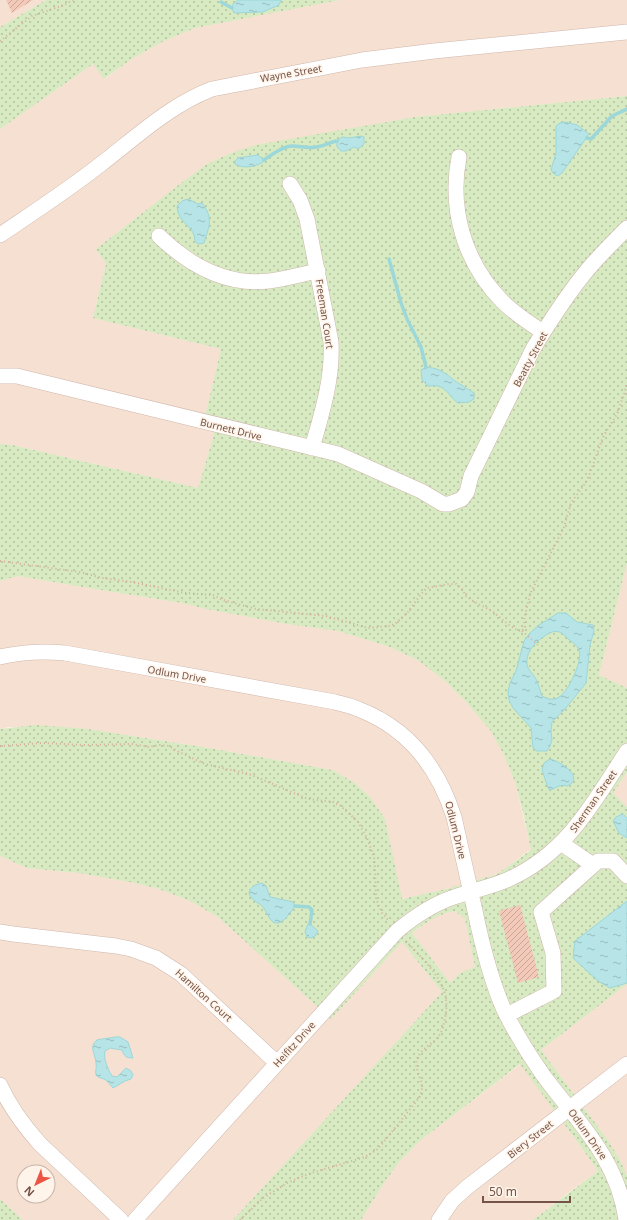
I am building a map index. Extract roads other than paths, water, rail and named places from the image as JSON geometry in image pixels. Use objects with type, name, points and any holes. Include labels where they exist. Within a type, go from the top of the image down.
[{"type":"street","name":"Wayne Street","points":[[0,235],[66,191],[176,106],[212,89],[362,60],[434,51],[627,32]]},
{"type":"street","points":[[459,157],[456,174],[457,210],[460,228],[467,248],[487,284],[502,301],[543,332]]},
{"type":"street","name":"Freeman Court","points":[[290,184],[300,200],[307,219],[329,328],[332,356],[329,383],[312,448]]},
{"type":"street","name":"Beatty Street","points":[[455,502],[462,499],[467,492],[471,476],[543,332],[581,278],[627,228]]},
{"type":"street","points":[[159,236],[188,261],[225,278],[254,282],[268,281],[281,280],[318,271]]},
{"type":"street","name":"Burnett Drive","points":[[0,376],[16,376],[338,454],[421,492],[443,504],[455,502]]},
{"type":"street","name":"Odlum Drive","points":[[0,657],[22,652],[65,654],[335,702],[358,709],[379,719],[400,733],[420,751],[434,770],[444,788],[454,817],[484,952],[491,977],[507,1015],[544,1076],[570,1108],[599,1148],[611,1168],[619,1190],[626,1220]]},
{"type":"street","name":"Sherman Street","points":[[470,892],[494,885],[523,872],[561,843],[582,820],[627,751]]},
{"type":"street","points":[[561,843],[593,865]]},
{"type":"street","points":[[507,1015],[554,991],[553,953],[542,912],[598,861],[613,861],[627,876]]},
{"type":"street","name":"Heifitz Drive","points":[[135,1220],[397,931],[432,906],[470,892]]},
{"type":"street","name":"Hamilton Court","points":[[0,932],[116,946],[156,958],[182,974],[277,1063]]},
{"type":"street","name":"Biery Street","points":[[439,1220],[444,1210],[458,1194],[627,1064]]},
{"type":"street","points":[[0,1085],[18,1118],[40,1144],[121,1220]]},
{"type":"water","points":[[238,0],[281,0],[279,5],[263,12],[234,13],[232,8],[233,4]]},
{"type":"water","points":[[565,122],[577,125],[589,134],[562,173],[558,176],[551,170],[556,153],[556,126]]},
{"type":"water","points":[[342,137],[349,138],[364,137],[364,144],[358,149],[354,147],[346,151],[341,151],[337,147],[337,141]]},
{"type":"water","points":[[258,155],[264,160],[263,162],[249,167],[238,166],[235,164],[235,161],[238,158]]},
{"type":"water","points":[[188,199],[198,204],[202,203],[208,214],[209,223],[204,243],[198,244],[195,241],[192,231],[180,217],[178,212],[177,206],[182,201]]},
{"type":"water","points":[[426,367],[433,368],[446,374],[474,393],[474,399],[469,402],[458,403],[439,386],[428,386],[422,380],[421,370]]},
{"type":"water","points":[[558,613],[566,613],[577,622],[593,625],[594,631],[590,645],[586,683],[565,709],[552,722],[552,740],[547,751],[537,751],[533,748],[531,728],[513,708],[509,700],[508,692],[510,683],[516,671],[524,641],[539,625]],"holes":[[[552,632],[561,633],[578,648],[580,655],[577,668],[567,689],[557,698],[548,699],[542,696],[537,681],[528,668],[527,662],[533,646],[542,637]]]},
{"type":"water","points":[[550,759],[565,766],[573,774],[574,779],[572,783],[567,786],[557,787],[551,790],[548,788],[542,770],[544,763]]},
{"type":"water","points":[[623,814],[627,818],[627,838],[619,833],[613,821],[616,817]]},
{"type":"water","points":[[262,883],[266,886],[270,897],[293,902],[295,906],[285,919],[278,923],[275,923],[269,918],[263,907],[251,897],[249,892],[252,887]]},
{"type":"water","points":[[627,901],[627,983],[610,988],[598,981],[573,958],[575,941]]},
{"type":"water","points":[[308,924],[318,931],[315,936],[311,938],[307,937],[305,932]]},
{"type":"water","points":[[120,1037],[128,1042],[133,1058],[126,1056],[122,1050],[110,1048],[105,1051],[105,1061],[109,1070],[112,1076],[117,1077],[126,1068],[131,1071],[133,1075],[131,1079],[113,1088],[108,1082],[96,1075],[96,1060],[93,1045],[97,1040]]},
{"type":"waterway","points":[[221,2],[232,8]]},
{"type":"waterway","points":[[587,138],[591,139],[612,116],[627,109]]},
{"type":"waterway","points":[[264,160],[277,151],[288,146],[313,148],[337,141]]},
{"type":"waterway","points":[[389,259],[401,303],[421,347],[426,367]]},
{"type":"waterway","points":[[295,906],[309,907],[312,910],[310,924]]}]
